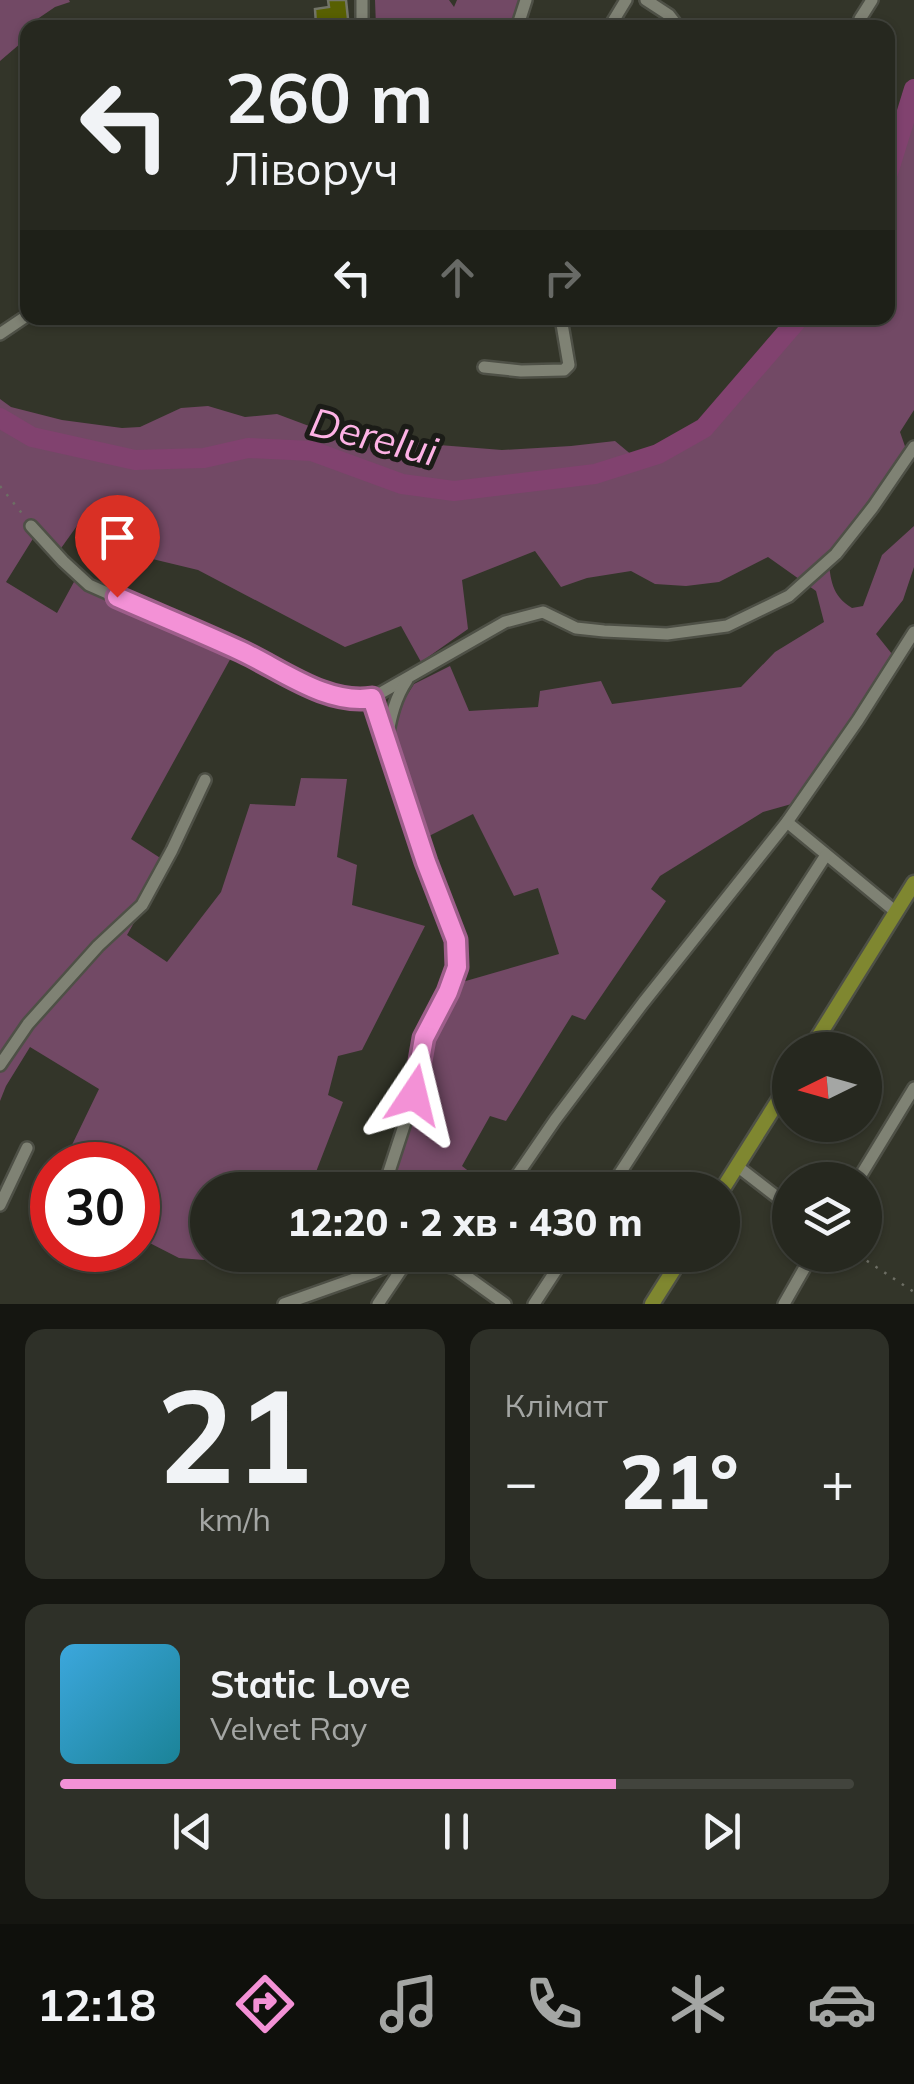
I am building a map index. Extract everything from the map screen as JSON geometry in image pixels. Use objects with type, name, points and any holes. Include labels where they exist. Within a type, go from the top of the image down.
[{"type":"main road","points":[[821,1032],[914,884]]},
{"type":"main road","points":[[734,1172],[772,1111]]},
{"type":"main road","points":[[652,1304],[672,1272]]},
{"type":"street","points":[[646,0],[672,20]]},
{"type":"street","points":[[860,19],[872,0]]},
{"type":"street","points":[[484,367],[564,370],[569,364],[562,325]]},
{"type":"street","points":[[31,526],[89,585],[271,665],[316,689],[354,700],[372,698],[505,622],[543,612],[576,628],[604,631],[667,634],[727,626],[789,596],[836,554],[914,447]]},
{"type":"street","points":[[519,1172],[643,1003],[787,822],[914,632]]},
{"type":"street","points":[[386,742],[398,694],[411,674]]},
{"type":"street","points":[[372,698],[456,940],[457,967],[424,1038],[414,1095],[389,1172]]},
{"type":"street","points":[[0,1065],[28,1024],[98,946],[142,905],[205,780]]},
{"type":"street","points":[[787,822],[896,912]]},
{"type":"street","points":[[620,1172],[826,855]]},
{"type":"street","points":[[869,1162],[914,1088]]},
{"type":"street","points":[[0,1205],[27,1148]]},
{"type":"street","points":[[738,1166],[772,1193]]},
{"type":"street","points":[[284,1304],[374,1272]]},
{"type":"street","points":[[378,1304],[400,1272]]},
{"type":"street","points":[[461,1272],[505,1304]]},
{"type":"street","points":[[534,1304],[555,1272]]},
{"type":"street","points":[[784,1304],[802,1272]]},
{"type":"path","points":[[0,486],[31,526]]},
{"type":"path","points":[[882,1271],[914,1292]]},
{"type":"shaded area","points":[[0,0],[69,0],[36,20],[20,20],[20,44],[0,61]]},
{"type":"shaded area","points":[[375,0],[449,0],[454,7],[457,0],[525,0],[519,20],[376,20]]},
{"type":"shaded area","points":[[914,105],[914,410],[900,432],[907,452],[865,505],[847,538],[828,557],[831,580],[840,598],[852,608],[863,606],[882,555],[914,526],[914,567],[903,600],[876,634],[892,654],[883,675],[795,803],[763,812],[660,876],[651,889],[666,901],[585,1020],[572,1015],[506,1121],[490,1116],[462,1166],[470,1172],[386,1172],[421,1034],[445,987],[559,954],[538,888],[514,896],[473,814],[429,836],[396,745],[396,726],[404,700],[414,684],[450,666],[469,711],[538,707],[540,691],[601,681],[612,704],[741,687],[775,652],[824,622],[816,591],[768,557],[719,582],[655,584],[631,571],[561,587],[535,551],[462,580],[468,629],[421,662],[401,626],[345,647],[198,570],[111,549],[79,523],[54,558],[34,537],[6,582],[57,613],[81,569],[96,582],[238,645],[131,839],[168,863],[127,935],[167,962],[221,892],[250,804],[295,806],[301,778],[347,779],[337,857],[357,865],[352,905],[425,926],[362,1050],[338,1056],[328,1095],[343,1102],[316,1172],[190,1172],[190,1259],[160,1248],[160,1142],[73,1142],[99,1089],[30,1047],[0,1101],[0,399],[11,407],[62,420],[122,428],[140,427],[181,408],[208,406],[245,417],[277,414],[342,435],[439,445],[502,450],[615,441],[633,456],[647,460],[703,435],[800,325],[895,325],[895,164]]},
{"type":"building","points":[[328,0],[346,0],[348,20],[316,20],[315,9],[329,7]]},
{"type":"waterway","name":"Derelui","points":[[895,150],[914,89]]},
{"type":"waterway","name":"Derelui","points":[[0,418],[32,437],[135,460],[204,458],[248,448],[312,451],[402,484],[454,491],[595,474],[658,454],[704,428],[793,325]]},
{"type":"route","points":[[117,597],[316,689],[354,700],[372,698],[456,940],[457,967],[424,1038],[414,1095]]}]
